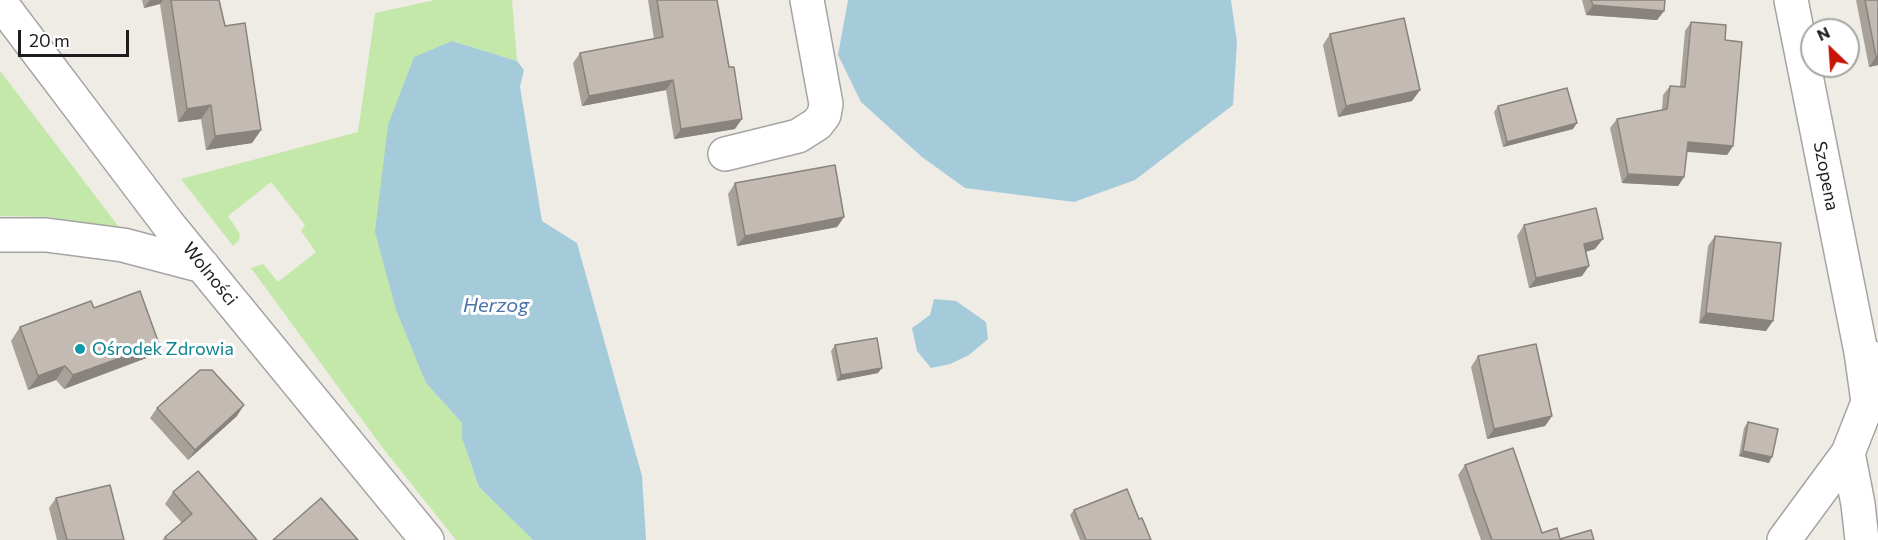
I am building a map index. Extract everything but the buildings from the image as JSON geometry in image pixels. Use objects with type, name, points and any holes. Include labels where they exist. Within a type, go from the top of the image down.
[{"type":"street","points":[[725,154],[798,136],[817,124],[824,115],[826,104],[807,0]]},
{"type":"street","name":"Szopena","points":[[1784,540],[1848,453],[1868,402],[1870,357],[1791,0]]},
{"type":"street","name":"Wolności","points":[[0,2],[168,224],[427,540]]},
{"type":"street","points":[[0,234],[46,235],[123,245],[203,266]]},
{"type":"street","points":[[1848,453],[1862,540]]},
{"type":"green space","points":[[435,0],[512,0],[517,61],[452,41],[426,383],[462,423],[462,438],[479,487],[533,540],[456,540],[382,447],[251,268],[263,264],[278,282],[316,252],[301,231],[305,225],[271,182],[228,216],[240,234],[239,240],[233,246],[181,179],[358,132],[375,13]]},
{"type":"green space","points":[[0,72],[125,235],[78,222],[49,217],[0,216]]},
{"type":"water","points":[[848,0],[1231,0],[1237,42],[1233,105],[1135,180],[1074,202],[965,188],[922,157],[861,102],[838,55]]},
{"type":"water","name":"Herzog","points":[[452,41],[517,61],[524,70],[520,87],[542,221],[577,243],[642,476],[646,540],[533,540],[479,487],[462,438],[462,423],[426,383],[396,310],[375,232],[388,125],[414,57]]},
{"type":"water","points":[[934,299],[956,301],[986,322],[988,339],[969,355],[950,364],[931,368],[917,351],[912,328],[930,315]]},
{"type":"place","name":"Ośrodek Zdrowia","points":[[80,349]]}]
